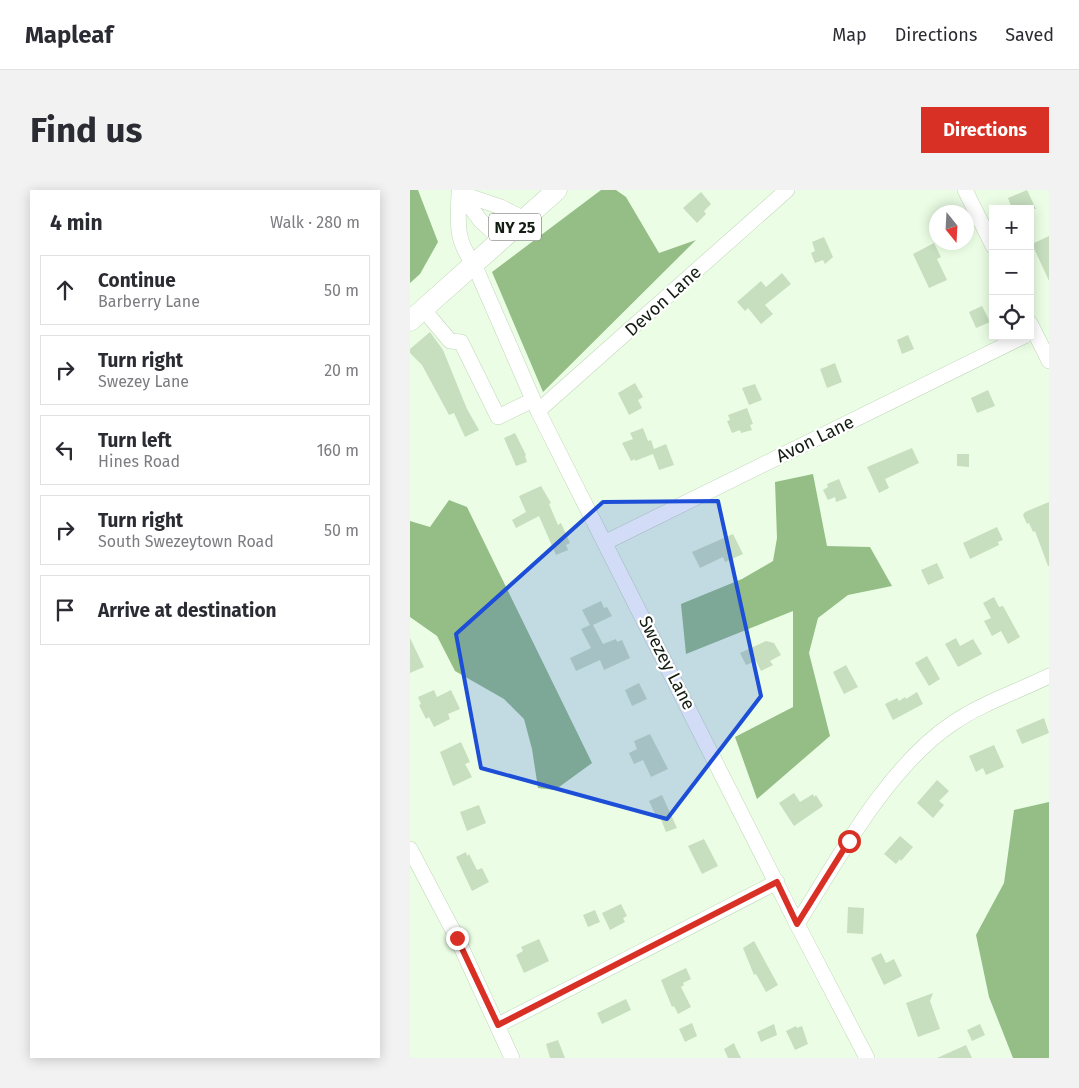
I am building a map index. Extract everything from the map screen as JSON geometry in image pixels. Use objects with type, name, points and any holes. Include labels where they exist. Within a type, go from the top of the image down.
[{"type":"main road","name":"NY 25","points":[[417,315],[557,190]]},
{"type":"street","name":"Devon Lane","points":[[417,315],[450,341],[461,342],[498,417],[536,405],[787,190]]},
{"type":"street","points":[[965,190],[989,238]]},
{"type":"street","points":[[459,192],[501,207],[524,219]]},
{"type":"street","points":[[459,192],[480,220],[501,240]]},
{"type":"street","name":"Swezey Lane","points":[[459,192],[458,232],[461,243],[474,264],[536,405],[797,924],[867,1058]]},
{"type":"street","points":[[1034,337],[1049,361]]},
{"type":"street","name":"Avon Lane","points":[[606,542],[1012,340]]},
{"type":"street","points":[[797,924],[849,841],[893,780],[930,740],[953,722],[999,698],[1049,676]]},
{"type":"street","points":[[410,849],[457,938],[512,1058]]},
{"type":"street","points":[[498,1025],[777,882]]},
{"type":"highlighted area","points":[[718,501],[761,696],[667,819],[481,768],[456,634],[603,502]]},
{"type":"green space","points":[[410,190],[418,190],[438,242],[420,274],[410,283]]},
{"type":"green space","points":[[601,190],[616,190],[626,197],[659,253],[696,240],[543,392],[492,272]]},
{"type":"green space","points":[[813,474],[827,546],[870,547],[892,586],[848,595],[818,618],[809,653],[830,736],[757,799],[735,737],[793,707],[793,611],[686,654],[681,604],[742,579],[773,561],[777,538],[775,482]]},
{"type":"green space","points":[[449,500],[467,507],[592,763],[555,790],[538,788],[532,749],[524,719],[504,699],[455,671],[437,636],[410,617],[410,521],[430,527]]},
{"type":"green space","points":[[1049,802],[1049,1058],[1013,1058],[989,997],[976,935],[1004,883],[1014,810]]},
{"type":"building","points":[[1027,190],[1036,209],[1034,209],[1034,205],[1011,205],[1008,198]]},
{"type":"building","points":[[701,192],[711,204],[704,211],[706,214],[697,223],[683,208]]},
{"type":"building","points":[[1049,236],[1049,281],[1034,248],[1034,243]]},
{"type":"building","points":[[824,237],[833,257],[825,264],[823,260],[815,263],[811,253],[815,251],[812,242]]},
{"type":"building","points":[[929,246],[929,250],[938,250],[941,257],[937,259],[947,280],[929,288],[913,254]]},
{"type":"building","points":[[782,273],[791,284],[765,305],[773,314],[761,324],[748,308],[745,311],[737,302],[761,281],[766,287]]},
{"type":"building","points":[[982,306],[989,322],[976,328],[969,312]]},
{"type":"building","points":[[430,332],[443,350],[467,409],[479,430],[465,437],[454,413],[449,415],[422,365],[410,353],[410,349]]},
{"type":"building","points":[[908,335],[914,349],[902,354],[897,340]]},
{"type":"building","points":[[835,363],[842,382],[827,388],[820,369]]},
{"type":"building","points":[[635,383],[643,397],[638,400],[642,408],[629,415],[618,393]]},
{"type":"building","points":[[755,384],[762,400],[749,405],[742,388]]},
{"type":"building","points":[[988,390],[995,406],[977,413],[971,398]]},
{"type":"building","points":[[747,408],[753,424],[750,425],[752,430],[741,433],[740,430],[732,433],[727,421],[730,420],[728,415]]},
{"type":"building","points":[[643,428],[648,441],[651,440],[654,449],[666,444],[674,465],[659,470],[653,454],[631,461],[622,443],[633,439],[630,433]]},
{"type":"building","points":[[515,433],[526,455],[527,462],[516,466],[504,438]]},
{"type":"building","points":[[912,448],[919,463],[885,479],[889,488],[879,493],[867,467]]},
{"type":"building","points":[[957,454],[969,454],[969,467],[957,466]]},
{"type":"building","points":[[839,479],[847,498],[836,502],[835,497],[828,500],[823,490],[828,487],[827,484]]},
{"type":"building","points":[[541,486],[551,503],[549,504],[558,525],[561,523],[570,543],[566,545],[568,550],[556,555],[539,516],[516,528],[512,520],[526,512],[519,496]]},
{"type":"building","points":[[1049,502],[1048,566],[1035,531],[1033,532],[1029,523],[1027,524],[1023,515],[1025,512]]},
{"type":"building","points":[[997,527],[1003,540],[998,542],[999,545],[970,559],[963,543]]},
{"type":"building","points":[[733,534],[743,554],[725,562],[723,557],[700,568],[692,552]]},
{"type":"building","points":[[937,563],[944,578],[928,585],[921,570]]},
{"type":"building","points":[[994,597],[999,607],[1003,606],[1020,637],[1008,644],[1001,631],[992,636],[984,621],[991,618],[983,603]]},
{"type":"building","points":[[601,601],[604,608],[607,607],[612,616],[593,625],[603,644],[616,639],[617,642],[622,640],[630,658],[604,670],[600,660],[576,671],[570,658],[591,648],[581,629],[590,625],[582,610]]},
{"type":"building","points":[[410,638],[424,667],[410,673]]},
{"type":"building","points":[[956,638],[960,646],[973,639],[982,654],[958,667],[945,644]]},
{"type":"building","points":[[766,641],[774,643],[781,655],[770,661],[773,665],[761,671],[756,661],[746,665],[740,653]]},
{"type":"building","points":[[927,656],[940,679],[929,686],[915,663]]},
{"type":"building","points":[[846,665],[858,687],[844,694],[833,672]]},
{"type":"building","points":[[639,683],[647,699],[632,706],[625,690]]},
{"type":"building","points":[[434,690],[437,697],[451,690],[460,709],[448,714],[450,719],[434,727],[429,717],[426,719],[419,705],[421,704],[418,697]]},
{"type":"building","points":[[917,692],[923,704],[893,720],[885,704],[897,698],[899,701],[905,697],[906,699]]},
{"type":"building","points":[[1044,718],[1049,733],[1022,744],[1016,730]]},
{"type":"building","points":[[650,734],[668,769],[651,777],[643,760],[634,764],[629,753],[637,749],[634,741]]},
{"type":"building","points":[[461,742],[470,762],[465,764],[472,777],[453,786],[440,752]]},
{"type":"building","points":[[994,745],[1004,767],[986,775],[983,768],[976,772],[969,756]]},
{"type":"building","points":[[937,780],[949,791],[939,801],[944,805],[933,818],[917,803]]},
{"type":"building","points":[[794,793],[800,802],[813,794],[814,797],[816,795],[823,806],[794,826],[779,803]]},
{"type":"building","points":[[662,795],[677,828],[666,832],[659,814],[656,816],[649,801]]},
{"type":"building","points":[[479,805],[486,823],[467,831],[460,812]]},
{"type":"building","points":[[900,836],[913,847],[896,864],[884,854]]},
{"type":"building","points":[[704,839],[718,866],[702,874],[688,846]]},
{"type":"building","points":[[466,852],[467,856],[469,854],[477,870],[482,868],[489,882],[472,891],[456,857]]},
{"type":"building","points":[[621,904],[627,916],[623,918],[625,922],[610,930],[602,913]]},
{"type":"building","points":[[848,907],[864,908],[863,934],[847,933]]},
{"type":"building","points":[[595,910],[600,922],[588,927],[583,915]]},
{"type":"building","points":[[539,939],[549,961],[524,973],[516,955],[523,951],[521,947]]},
{"type":"building","points":[[754,941],[778,985],[766,992],[756,974],[754,975],[743,948]]},
{"type":"building","points":[[881,953],[886,963],[894,959],[902,976],[884,985],[871,958]]},
{"type":"building","points":[[686,968],[691,979],[683,983],[684,985],[681,987],[691,1007],[678,1014],[674,1006],[672,1007],[661,980]]},
{"type":"building","points":[[933,993],[930,1001],[940,1029],[918,1037],[906,1003]]},
{"type":"building","points":[[626,999],[631,1010],[602,1024],[597,1013]]},
{"type":"building","points":[[692,1023],[697,1036],[685,1042],[679,1029]]},
{"type":"building","points":[[774,1024],[777,1035],[761,1042],[757,1032]]},
{"type":"building","points":[[980,1024],[985,1035],[972,1041],[967,1030]]},
{"type":"building","points":[[796,1026],[797,1028],[802,1026],[808,1044],[795,1050],[786,1031]]},
{"type":"building","points":[[558,1040],[565,1058],[550,1058],[546,1044]]},
{"type":"building","points":[[734,1043],[741,1058],[728,1058],[724,1049]]},
{"type":"building","points":[[966,1045],[972,1058],[937,1058]]},
{"type":"route","points":[[457,938],[498,1025],[777,882],[797,924],[849,841]]}]
